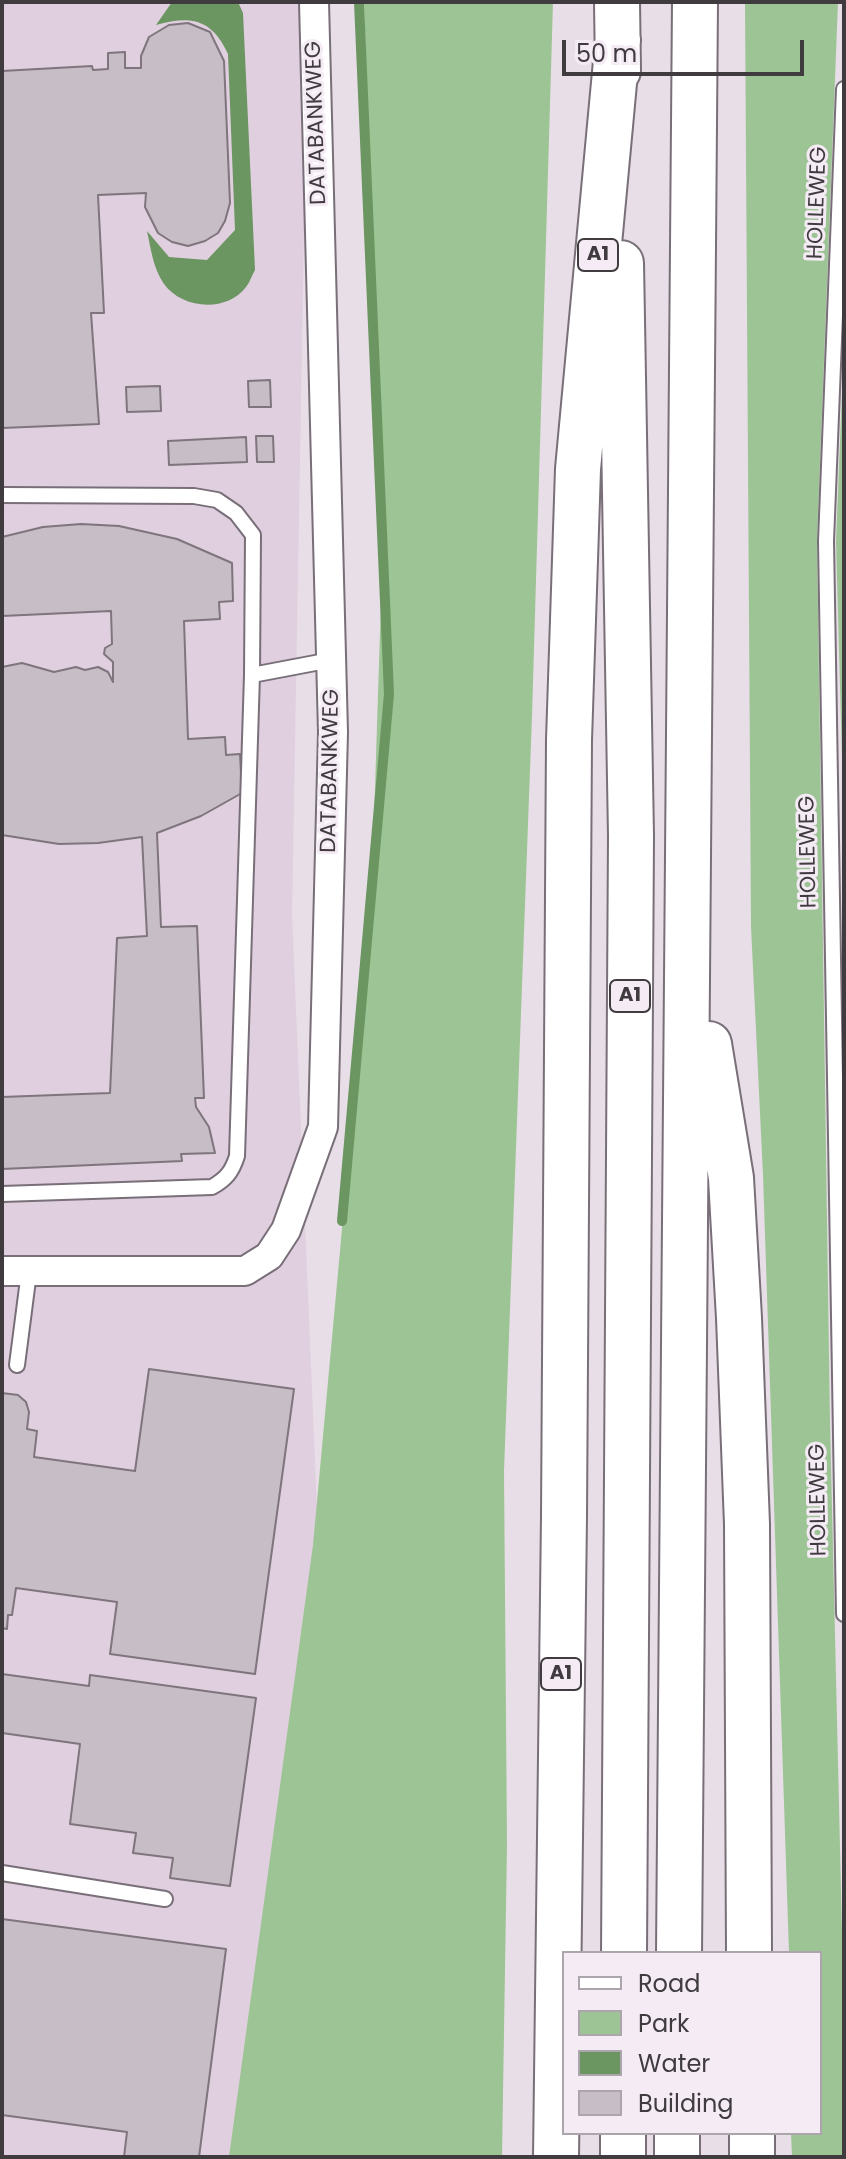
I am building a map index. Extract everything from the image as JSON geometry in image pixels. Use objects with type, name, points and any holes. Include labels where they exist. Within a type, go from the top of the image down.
[{"type":"highway","points":[[679,1951],[695,2]]},
{"type":"highway","name":"A1","points":[[618,21],[631,836],[624,1951]]},
{"type":"highway","name":"A1","points":[[556,2157],[569,740],[578,469],[618,21]]},
{"type":"highway","points":[[689,927],[732,1194],[747,1524],[749,1951]]},
{"type":"highway","points":[[623,2135],[623,2157]]},
{"type":"highway","points":[[677,2135],[677,2157]]},
{"type":"highway","points":[[752,2135],[752,2157]]},
{"type":"street","name":"DATABANKWEG","points":[[15,1272],[245,1271],[269,1256],[286,1230],[323,1127],[333,732],[314,2]]},
{"type":"lane","name":"HOLLEWEG","points":[[844,89],[826,541],[844,1614]]},
{"type":"lane","points":[[2,495],[194,496],[217,500],[236,513],[253,535],[252,675],[237,1156],[232,1171],[212,1187],[2,1194]]},
{"type":"lane","points":[[252,675],[331,660]]},
{"type":"lane","points":[[15,1272],[17,1365]]},
{"type":"lane","points":[[2,1873],[165,1899]]},
{"type":"shaded area","points":[[2,2],[308,2],[292,914],[342,2105],[333,2157],[2,2157]]},
{"type":"green space","points":[[364,2],[553,2],[532,716],[504,1471],[507,1843],[502,2157],[229,2157],[313,1545],[371,913],[383,538]]},
{"type":"green space","points":[[745,2],[838,2],[817,540],[844,2157],[792,2157],[791,2135],[822,2135],[822,1951],[789,1951],[763,1175],[751,927]]},
{"type":"green space","points":[[844,342],[844,831],[836,541]]},
{"type":"water","points":[[172,2],[238,2],[243,13],[255,270],[237,295],[216,304],[204,305],[182,299],[164,284],[157,272],[147,231],[169,257],[207,260],[235,230],[228,54],[215,33],[199,23],[180,20],[156,25]]},
{"type":"building","points":[[188,23],[210,32],[224,61],[230,203],[225,221],[218,233],[188,246],[172,242],[158,233],[145,207],[146,193],[98,195],[104,313],[91,313],[99,424],[2,428],[2,71],[92,66],[93,70],[108,69],[108,53],[125,52],[125,68],[141,68],[141,56],[149,37],[169,25]]},
{"type":"building","points":[[270,380],[271,407],[249,407],[248,381]]},
{"type":"building","points":[[160,386],[161,411],[127,412],[126,387]]},
{"type":"building","points":[[256,436],[273,436],[274,462],[257,462]]},
{"type":"building","points":[[246,437],[247,462],[169,465],[168,441]]},
{"type":"building","points":[[81,524],[119,526],[177,539],[232,563],[233,601],[219,602],[220,619],[184,621],[188,739],[225,737],[226,755],[240,754],[242,793],[201,816],[157,833],[161,927],[197,926],[204,1098],[195,1098],[196,1107],[209,1127],[215,1153],[181,1154],[182,1161],[2,1169],[2,1097],[110,1093],[117,938],[147,936],[142,837],[59,844],[2,835],[2,667],[22,663],[54,672],[76,667],[85,670],[98,667],[108,672],[113,682],[113,662],[104,654],[105,648],[112,644],[111,611],[2,616],[2,537],[43,527]]},
{"type":"building","points":[[149,1369],[294,1389],[255,1674],[110,1654],[117,1602],[16,1588],[12,1615],[8,1615],[7,1629],[2,1628],[2,1393],[18,1395],[26,1402],[29,1412],[27,1429],[37,1431],[34,1457],[135,1471]]},
{"type":"building","points":[[2,1674],[89,1686],[90,1675],[256,1698],[230,1886],[170,1878],[173,1858],[133,1853],[136,1833],[70,1824],[80,1744],[2,1733]]},
{"type":"building","points":[[2,1919],[226,1949],[199,2157],[124,2157],[127,2132],[2,2115]]},
{"type":"waterway","points":[[342,1221],[389,694],[359,2]]}]
